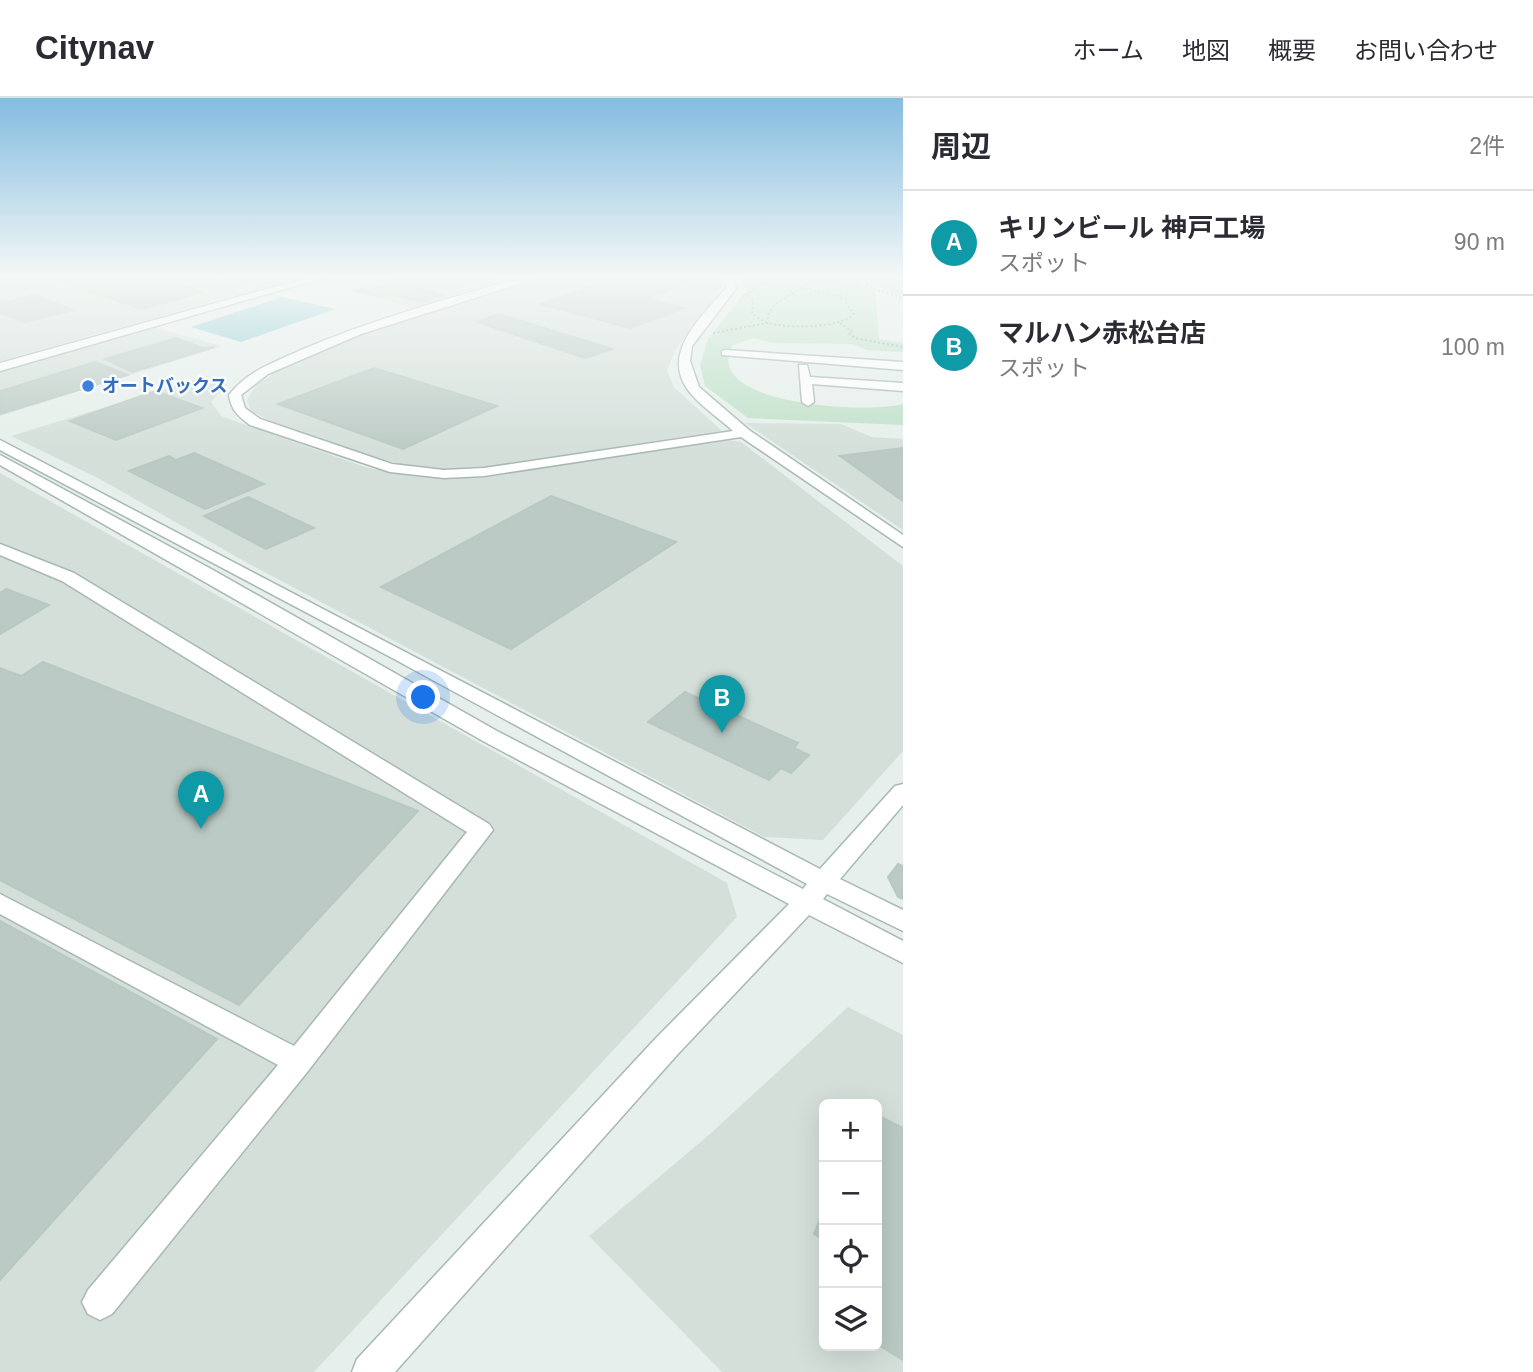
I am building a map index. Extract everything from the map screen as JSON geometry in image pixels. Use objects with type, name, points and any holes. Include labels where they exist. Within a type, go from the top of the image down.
[{"type":"street","points":[[0,367],[113,335]]},
{"type":"street","points":[[348,335],[253,377],[235,395],[240,413],[255,422],[379,465],[416,472],[484,472],[744,433]]},
{"type":"street","points":[[694,335],[686,346],[684,361],[687,374],[702,398],[744,433],[903,542]]},
{"type":"street","points":[[726,353],[903,366]]},
{"type":"street","points":[[802,359],[808,402]]},
{"type":"street","points":[[805,380],[903,387]]},
{"type":"street","points":[[0,444],[403,656],[814,893],[903,954]]},
{"type":"street","points":[[0,459],[490,736],[814,893],[903,921]]},
{"type":"street","points":[[0,549],[68,578],[481,830],[298,1062],[100,1302]]},
{"type":"street","points":[[370,1372],[667,1046],[814,893],[903,791]]},
{"type":"street","points":[[0,903],[298,1062]]},
{"type":"path","points":[[852,335],[903,347]]},
{"type":"shaded area","points":[[0,335],[91,335],[0,361]]},
{"type":"shaded area","points":[[128,335],[183,335],[222,346],[0,416],[0,371]]},
{"type":"shaded area","points":[[355,335],[686,335],[675,350],[667,371],[674,387],[722,431],[498,466],[439,469],[407,466],[328,443],[280,426],[251,411],[247,400],[256,385],[284,367]]},
{"type":"shaded area","points":[[207,376],[227,384],[211,402],[221,416],[365,467],[398,474],[481,478],[728,440],[741,442],[903,566],[903,751],[823,840],[764,837],[251,565],[98,478],[11,436]]},
{"type":"shaded area","points":[[745,423],[841,424],[872,437],[903,439],[903,530]]},
{"type":"shaded area","points":[[0,473],[727,883],[737,917],[314,1372],[0,1372]]},
{"type":"shaded area","points":[[848,1007],[903,1035],[903,1372],[722,1372],[589,1236],[710,1134]]},
{"type":"green space","points":[[711,335],[879,335],[879,339],[903,343],[903,352],[867,350],[852,344],[773,343],[753,338],[733,345],[729,365],[740,381],[763,393],[792,401],[858,407],[903,404],[903,425],[748,418],[705,386],[700,365]]},
{"type":"water","points":[[219,335],[260,335],[241,342]]},
{"type":"building","points":[[517,335],[568,335],[612,349],[585,358]]},
{"type":"building","points":[[176,338],[203,348],[215,347],[132,372],[105,359]]},
{"type":"building","points":[[95,362],[128,375],[0,414],[0,391]]},
{"type":"building","points":[[374,368],[497,406],[403,449],[278,404]]},
{"type":"building","points":[[155,391],[202,408],[116,440],[70,421]]},
{"type":"building","points":[[903,448],[903,501],[840,456]]},
{"type":"building","points":[[194,453],[264,484],[205,509],[129,471],[169,456],[176,460]]},
{"type":"building","points":[[551,496],[676,542],[511,649],[381,587]]},
{"type":"building","points":[[248,497],[314,528],[266,549],[204,516]]},
{"type":"building","points":[[6,589],[49,605],[0,634],[0,593]]},
{"type":"building","points":[[43,662],[418,811],[239,1005],[0,880],[0,668],[21,676]]},
{"type":"building","points":[[685,692],[798,743],[794,748],[809,755],[791,773],[781,768],[769,780],[648,722]]},
{"type":"building","points":[[898,864],[903,866],[903,899],[898,897],[888,877]]},
{"type":"building","points":[[0,921],[217,1039],[0,1280]]},
{"type":"building","points":[[882,1118],[903,1128],[903,1360],[882,1347]]},
{"type":"building","points":[[819,1222],[819,1237],[814,1234]]},
{"type":"place","name":"オートバックス","points":[[88,386]]},
{"type":"place","name":"マルハン赤松台店","points":[[722,733]]},
{"type":"place","name":"キリンビール 神戸工場","points":[[201,829]]}]
